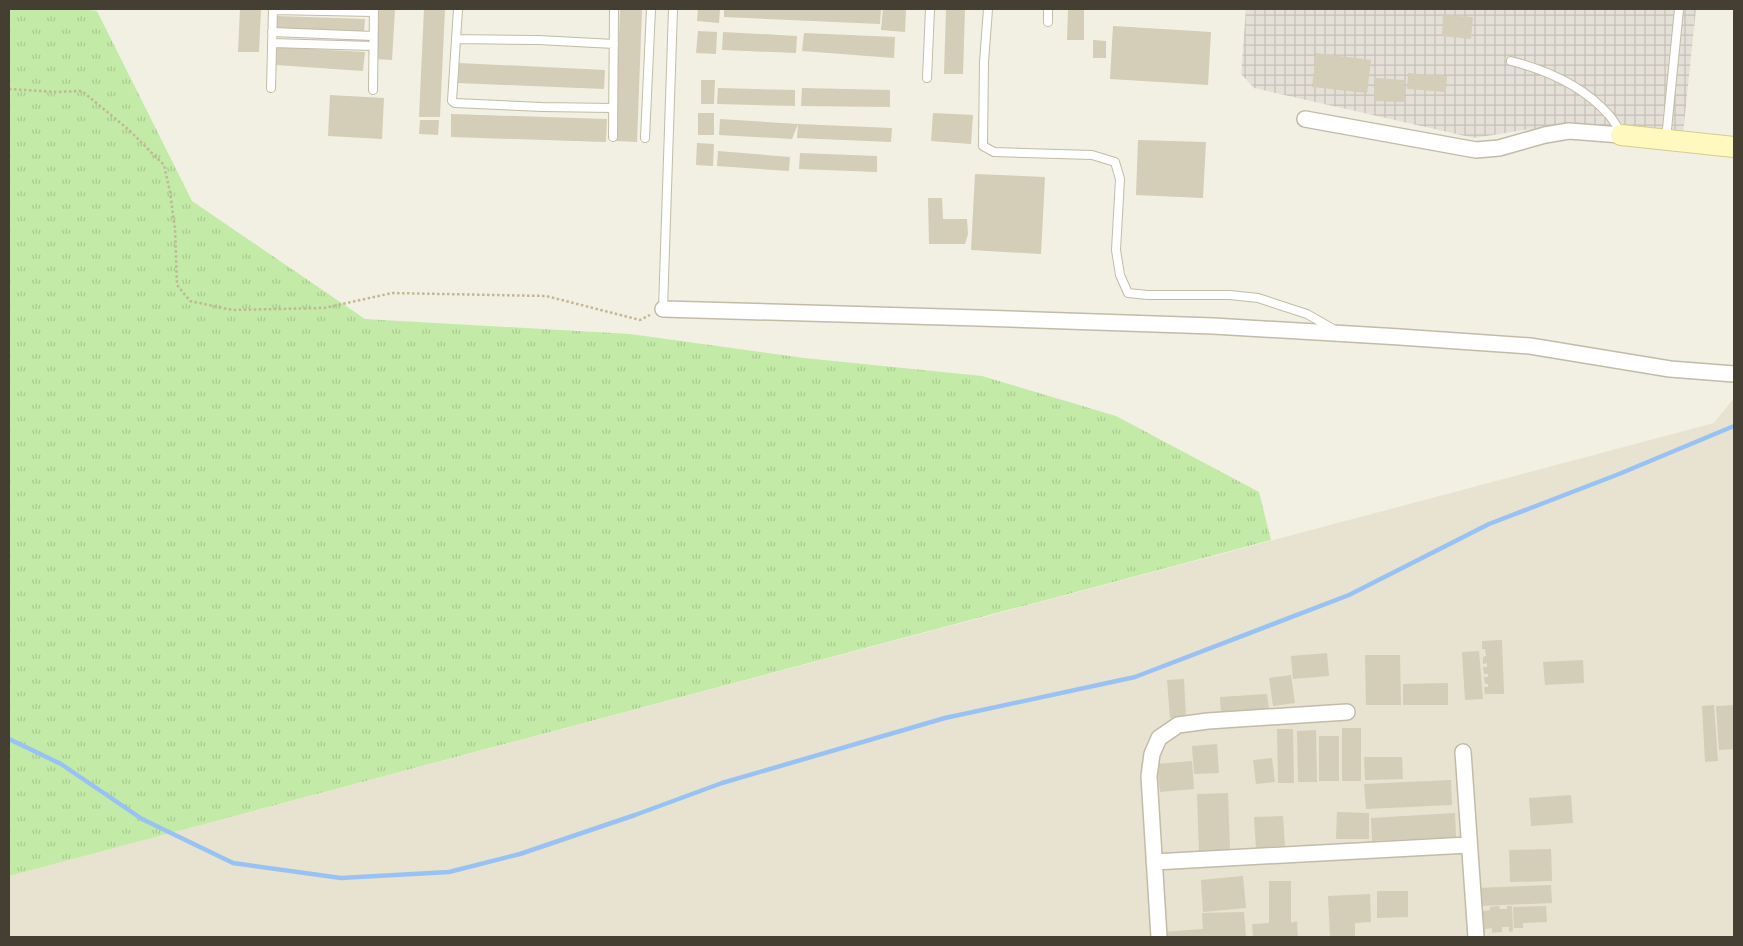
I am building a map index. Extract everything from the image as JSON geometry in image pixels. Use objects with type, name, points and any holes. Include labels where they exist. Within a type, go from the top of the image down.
[{"type":"street","points":[[1305,119],[1476,150],[1499,148],[1545,135],[1569,132],[1621,134],[1734,147]]},
{"type":"street","points":[[663,309],[1213,326],[1530,346],[1670,368],[1734,374]]},
{"type":"street","points":[[1159,937],[1150,776],[1152,754],[1159,738],[1178,725],[1208,721],[1347,712]]},
{"type":"street","points":[[1463,752],[1468,845],[1476,937]]},
{"type":"street","points":[[1154,862],[1468,845]]},
{"type":"lane","points":[[271,88],[273,9],[374,10],[372,90]]},
{"type":"lane","points":[[458,9],[452,101],[455,103],[613,108]]},
{"type":"lane","points":[[613,137],[614,9]]},
{"type":"lane","points":[[645,138],[651,9]]},
{"type":"lane","points":[[663,309],[673,9]]},
{"type":"lane","points":[[927,78],[930,9]]},
{"type":"lane","points":[[988,9],[984,62],[983,146],[994,152],[1092,155],[1115,162],[1120,179],[1116,250],[1120,275],[1128,293],[1148,295],[1230,295],[1258,298],[1307,314],[1341,334]]},
{"type":"lane","points":[[1048,9],[1048,22]]},
{"type":"lane","points":[[1666,139],[1679,9]]},
{"type":"lane","points":[[272,32],[374,36]]},
{"type":"lane","points":[[456,39],[538,40],[614,44]]},
{"type":"lane","points":[[272,43],[373,46]]},
{"type":"lane","points":[[1511,61],[1538,68],[1585,92],[1609,114],[1621,134]]},
{"type":"path","points":[[9,89],[56,92],[82,91],[129,130],[164,166],[175,229],[177,285],[190,301],[232,310],[324,308],[392,293],[402,293],[546,296],[640,320],[663,309]]},
{"type":"shaded area","points":[[1246,9],[1696,9],[1683,134],[1605,126],[1550,126],[1474,138],[1254,88],[1241,74]]},
{"type":"shaded area","points":[[1734,398],[1734,937],[9,937],[9,876],[1714,423]]},
{"type":"green space","points":[[9,9],[81,9],[97,11],[192,201],[365,319],[630,334],[804,358],[982,376],[1116,416],[1259,492],[1271,540],[9,876]]},
{"type":"building","points":[[240,9],[261,9],[259,52],[238,52]]},
{"type":"building","points":[[377,9],[395,9],[392,60],[375,59]]},
{"type":"building","points":[[424,9],[445,9],[440,117],[419,117]]},
{"type":"building","points":[[620,9],[642,9],[637,142],[615,141]]},
{"type":"building","points":[[698,9],[720,9],[719,23],[697,21]]},
{"type":"building","points":[[724,9],[881,9],[880,24],[724,17]]},
{"type":"building","points":[[883,9],[906,9],[905,32],[881,30]]},
{"type":"building","points":[[946,9],[965,9],[963,74],[944,74]]},
{"type":"building","points":[[1068,9],[1084,9],[1084,40],[1067,40]]},
{"type":"building","points":[[1443,15],[1473,17],[1471,39],[1442,36]]},
{"type":"building","points":[[277,16],[365,19],[364,34],[277,30]]},
{"type":"building","points":[[1113,26],[1211,32],[1208,85],[1110,79]]},
{"type":"building","points":[[698,31],[717,32],[716,54],[696,53]]},
{"type":"building","points":[[723,32],[797,36],[796,53],[722,50]]},
{"type":"building","points":[[804,33],[895,37],[894,58],[802,51]]},
{"type":"building","points":[[1093,40],[1106,41],[1106,58],[1093,58]]},
{"type":"building","points":[[277,47],[365,52],[363,71],[276,65]]},
{"type":"building","points":[[1316,53],[1371,60],[1367,93],[1312,87]]},
{"type":"building","points":[[459,63],[605,70],[604,89],[458,83]]},
{"type":"building","points":[[1408,73],[1447,76],[1446,92],[1407,89]]},
{"type":"building","points":[[1375,78],[1405,80],[1404,102],[1374,101]]},
{"type":"building","points":[[701,80],[715,80],[714,104],[701,104]]},
{"type":"building","points":[[718,88],[795,90],[795,106],[717,104]]},
{"type":"building","points":[[802,88],[890,90],[890,107],[801,106]]},
{"type":"building","points":[[330,95],[384,98],[382,139],[328,136]]},
{"type":"building","points":[[698,113],[714,113],[714,135],[698,135]]},
{"type":"building","points":[[933,113],[973,115],[971,144],[931,141]]},
{"type":"building","points":[[451,114],[607,119],[606,142],[451,137]]},
{"type":"building","points":[[720,119],[798,124],[792,139],[719,135]]},
{"type":"building","points":[[420,120],[439,120],[438,135],[419,134]]},
{"type":"building","points":[[798,124],[892,128],[891,142],[797,138]]},
{"type":"building","points":[[1138,140],[1206,142],[1203,198],[1136,195]]},
{"type":"building","points":[[697,143],[714,144],[713,166],[696,165]]},
{"type":"building","points":[[718,151],[790,157],[789,171],[717,166]]},
{"type":"building","points":[[800,153],[877,156],[877,172],[799,169]]},
{"type":"building","points":[[975,174],[1045,177],[1041,254],[971,250]]},
{"type":"building","points":[[928,198],[942,198],[943,219],[967,219],[968,234],[965,244],[929,244]]},
{"type":"building","points":[[1502,640],[1504,694],[1485,694],[1484,687],[1488,687],[1488,684],[1485,684],[1484,677],[1488,677],[1488,674],[1484,674],[1483,667],[1487,667],[1487,663],[1483,664],[1483,657],[1486,656],[1485,649],[1482,649],[1482,641]]},
{"type":"building","points":[[1479,651],[1483,699],[1465,700],[1462,652]]},
{"type":"building","points":[[1327,653],[1329,676],[1293,679],[1291,656]]},
{"type":"building","points":[[1365,655],[1400,655],[1401,705],[1366,705]]},
{"type":"building","points":[[1583,660],[1584,683],[1545,685],[1543,662]]},
{"type":"building","points":[[1291,675],[1295,703],[1273,706],[1269,678]]},
{"type":"building","points":[[1184,679],[1186,717],[1170,718],[1167,680]]},
{"type":"building","points":[[1448,683],[1448,705],[1403,705],[1403,684]]},
{"type":"building","points":[[1267,694],[1269,709],[1221,713],[1220,697]]},
{"type":"building","points":[[1714,705],[1718,761],[1705,762],[1702,706]]},
{"type":"building","points":[[1734,705],[1734,749],[1719,750],[1716,706]]},
{"type":"building","points":[[1342,728],[1361,728],[1361,781],[1342,781]]},
{"type":"building","points":[[1277,729],[1293,729],[1294,783],[1278,783]]},
{"type":"building","points":[[1316,730],[1317,782],[1298,782],[1297,731]]},
{"type":"building","points":[[1319,736],[1339,736],[1339,781],[1319,781]]},
{"type":"building","points":[[1217,744],[1219,773],[1194,774],[1192,746]]},
{"type":"building","points":[[1364,757],[1402,757],[1403,779],[1365,780]]},
{"type":"building","points":[[1272,758],[1275,782],[1256,784],[1253,760]]},
{"type":"building","points":[[1192,761],[1194,789],[1160,792],[1157,764]]},
{"type":"building","points":[[1451,780],[1452,805],[1366,809],[1364,784]]},
{"type":"building","points":[[1228,793],[1230,850],[1199,851],[1197,794]]},
{"type":"building","points":[[1571,795],[1573,823],[1531,826],[1529,798]]},
{"type":"building","points":[[1337,812],[1369,813],[1369,839],[1336,839]]},
{"type":"building","points":[[1455,813],[1456,837],[1372,841],[1371,818]]},
{"type":"building","points":[[1283,816],[1285,846],[1256,848],[1254,817]]},
{"type":"building","points":[[1551,849],[1552,881],[1510,882],[1509,850]]},
{"type":"building","points":[[1243,876],[1246,908],[1203,912],[1201,880]]},
{"type":"building","points":[[1269,881],[1291,881],[1291,923],[1297,921],[1298,937],[1253,937],[1252,924],[1269,923]]},
{"type":"building","points":[[1551,885],[1552,903],[1479,906],[1478,888]]},
{"type":"building","points":[[1377,891],[1408,891],[1408,917],[1377,918]]},
{"type":"building","points":[[1370,894],[1371,922],[1355,923],[1355,937],[1330,937],[1328,896]]},
{"type":"building","points":[[1499,906],[1500,909],[1507,909],[1507,906],[1512,906],[1513,931],[1509,932],[1509,927],[1502,927],[1502,932],[1492,933],[1492,928],[1485,929],[1485,933],[1480,933],[1478,907],[1483,907],[1483,911],[1490,910],[1490,907]]},
{"type":"building","points":[[1546,906],[1547,922],[1523,923],[1523,928],[1514,928],[1513,907]]},
{"type":"building","points":[[1244,912],[1246,937],[1162,937],[1162,932],[1203,929],[1202,913]]},
{"type":"waterway","points":[[9,739],[61,764],[142,819],[233,863],[341,878],[449,872],[520,854],[722,783],[945,718],[1135,677],[1349,595],[1489,524],[1619,474],[1734,426]]}]
